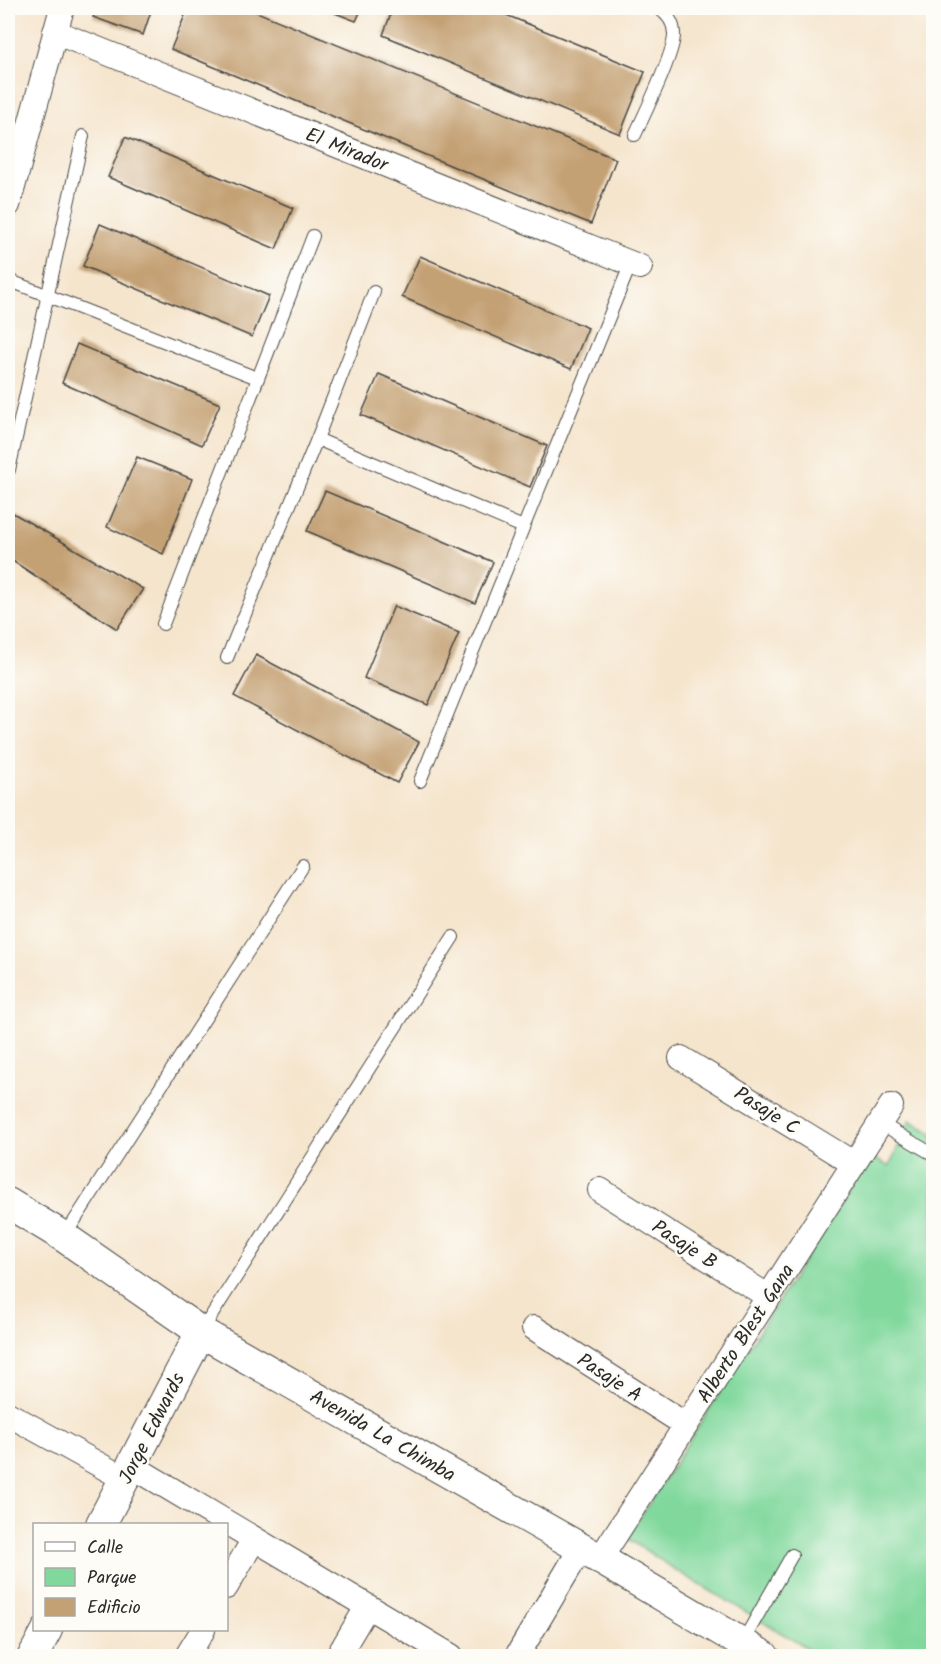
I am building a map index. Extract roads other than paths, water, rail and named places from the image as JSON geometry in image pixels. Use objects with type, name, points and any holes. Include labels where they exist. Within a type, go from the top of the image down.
[{"type":"street","points":[[8,205],[62,8]]},
{"type":"street","name":"El Mirador","points":[[55,32],[635,265]]},
{"type":"street","name":"Pasaje C","points":[[681,1058],[853,1163]]},
{"type":"street","name":"Alberto Blest Gana","points":[[517,1656],[686,1425],[885,1114]]},
{"type":"street","name":"Pasaje B","points":[[600,1190],[769,1297]]},
{"type":"street","name":"Avenida La Chimba","points":[[8,1203],[64,1237],[201,1332],[590,1554],[753,1650]]},
{"type":"street","name":"Pasaje A","points":[[534,1328],[686,1425]]},
{"type":"street","name":"Jorge Edwards","points":[[102,1523],[201,1332]]},
{"type":"street","points":[[8,1414],[223,1523]]},
{"type":"street","points":[[228,1525],[451,1656]]},
{"type":"street","points":[[228,1584],[254,1539]]},
{"type":"street","points":[[338,1656],[367,1607]]},
{"type":"street","points":[[33,1656],[46,1631]]},
{"type":"street","points":[[187,1656],[202,1631]]},
{"type":"lane","points":[[636,135],[674,43],[672,24],[667,15],[658,8]]},
{"type":"lane","points":[[9,471],[83,136]]},
{"type":"lane","points":[[163,624],[313,236]]},
{"type":"lane","points":[[420,781],[523,527],[635,265]]},
{"type":"lane","points":[[8,280],[257,378]]},
{"type":"lane","points":[[227,658],[317,439],[374,292]]},
{"type":"lane","points":[[317,439],[523,527]]},
{"type":"lane","points":[[64,1237],[303,866]]},
{"type":"lane","points":[[201,1332],[453,938]]},
{"type":"lane","points":[[885,1114],[933,1155]]},
{"type":"lane","points":[[753,1650],[792,1555]]}]
